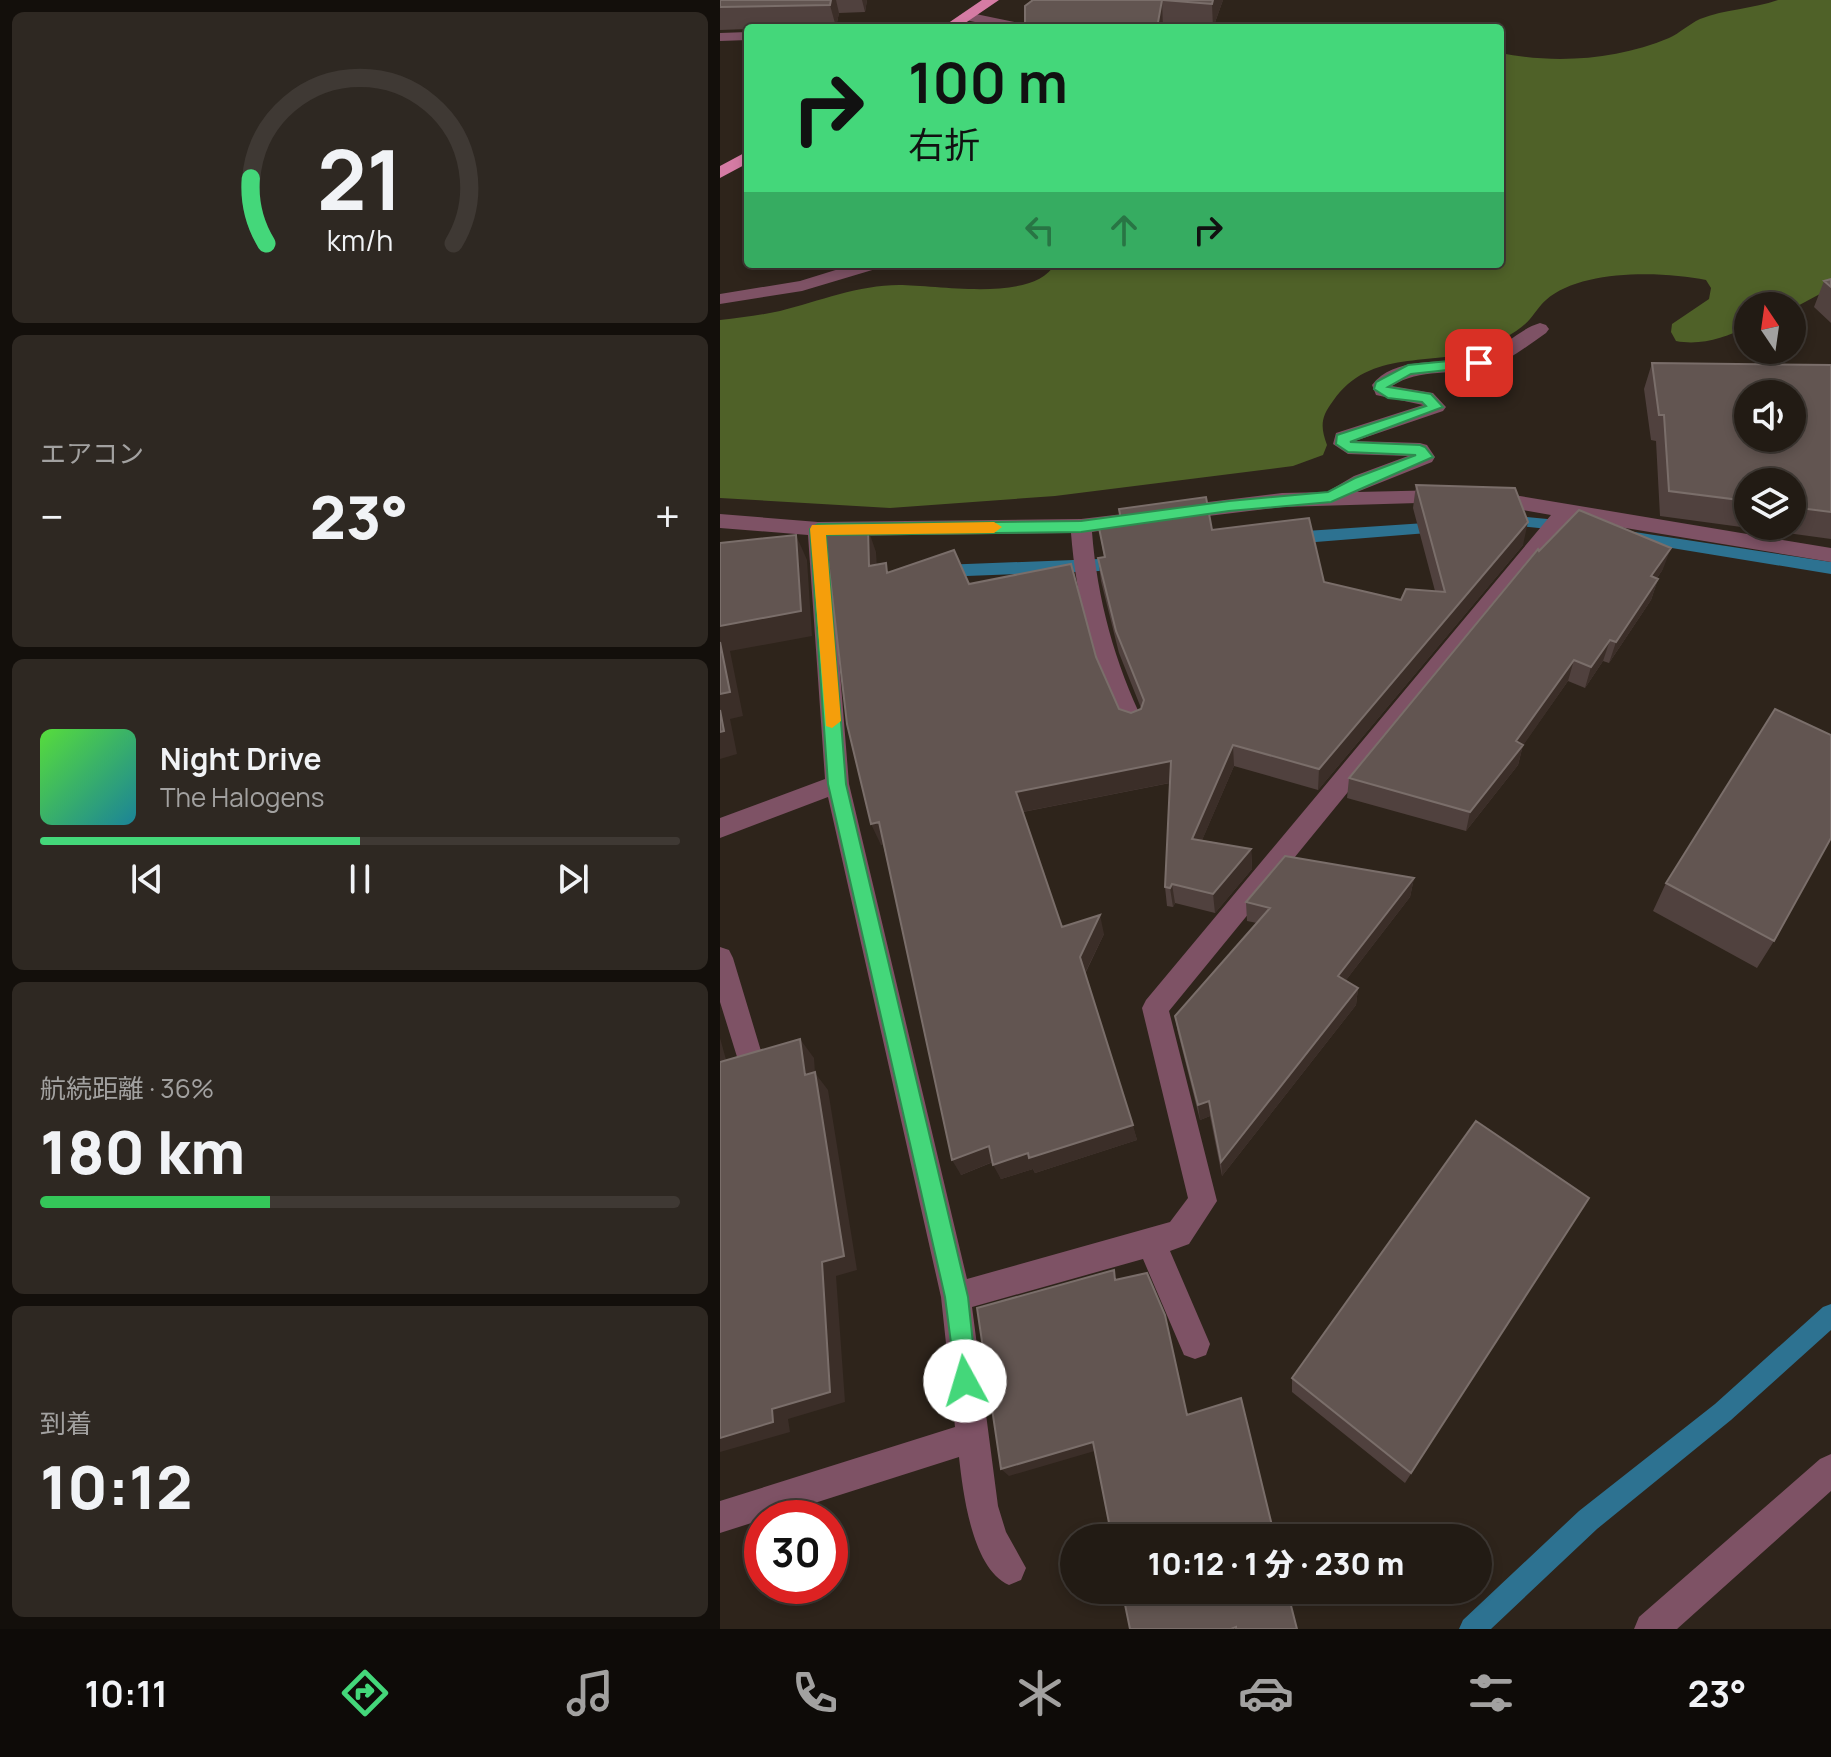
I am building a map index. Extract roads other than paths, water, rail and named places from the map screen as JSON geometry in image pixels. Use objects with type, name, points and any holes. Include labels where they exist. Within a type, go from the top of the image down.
[{"type":"main road","points":[[954,24],[992,0]]},
{"type":"main road","points":[[720,173],[744,158]]},
{"type":"street","points":[[966,16],[1005,24]]},
{"type":"street","points":[[720,37],[744,36]]},
{"type":"street","points":[[720,299],[802,286],[860,268]]},
{"type":"street","points":[[1331,497],[1361,481],[1425,457],[1420,450],[1408,448],[1348,447],[1343,444],[1343,438],[1436,407],[1426,397],[1383,391],[1381,385],[1416,368],[1486,361],[1540,329]]},
{"type":"street","points":[[720,521],[818,529],[1081,526],[1242,504],[1331,497],[1500,499],[1831,555]]},
{"type":"street","points":[[956,1297],[1179,1234],[1203,1201],[1155,1008],[1567,510]]},
{"type":"street","points":[[1081,526],[1091,598],[1123,705],[1133,723]]},
{"type":"street","points":[[818,529],[837,784],[956,1297],[981,1503],[997,1551],[1009,1568]]},
{"type":"street","points":[[720,828],[837,784]]},
{"type":"street","points":[[720,958],[748,1051]]},
{"type":"street","points":[[1152,1244],[1195,1344]]},
{"type":"street","points":[[720,1517],[972,1437]]},
{"type":"street","points":[[1651,1629],[1831,1470]]},
{"type":"waterway","points":[[1506,520],[1568,526]]},
{"type":"waterway","points":[[1291,538],[1440,527]]},
{"type":"waterway","points":[[1628,536],[1831,568]]},
{"type":"waterway","points":[[941,571],[1099,565],[1123,561]]},
{"type":"waterway","points":[[1472,1629],[1588,1520],[1723,1412],[1831,1315]]}]
